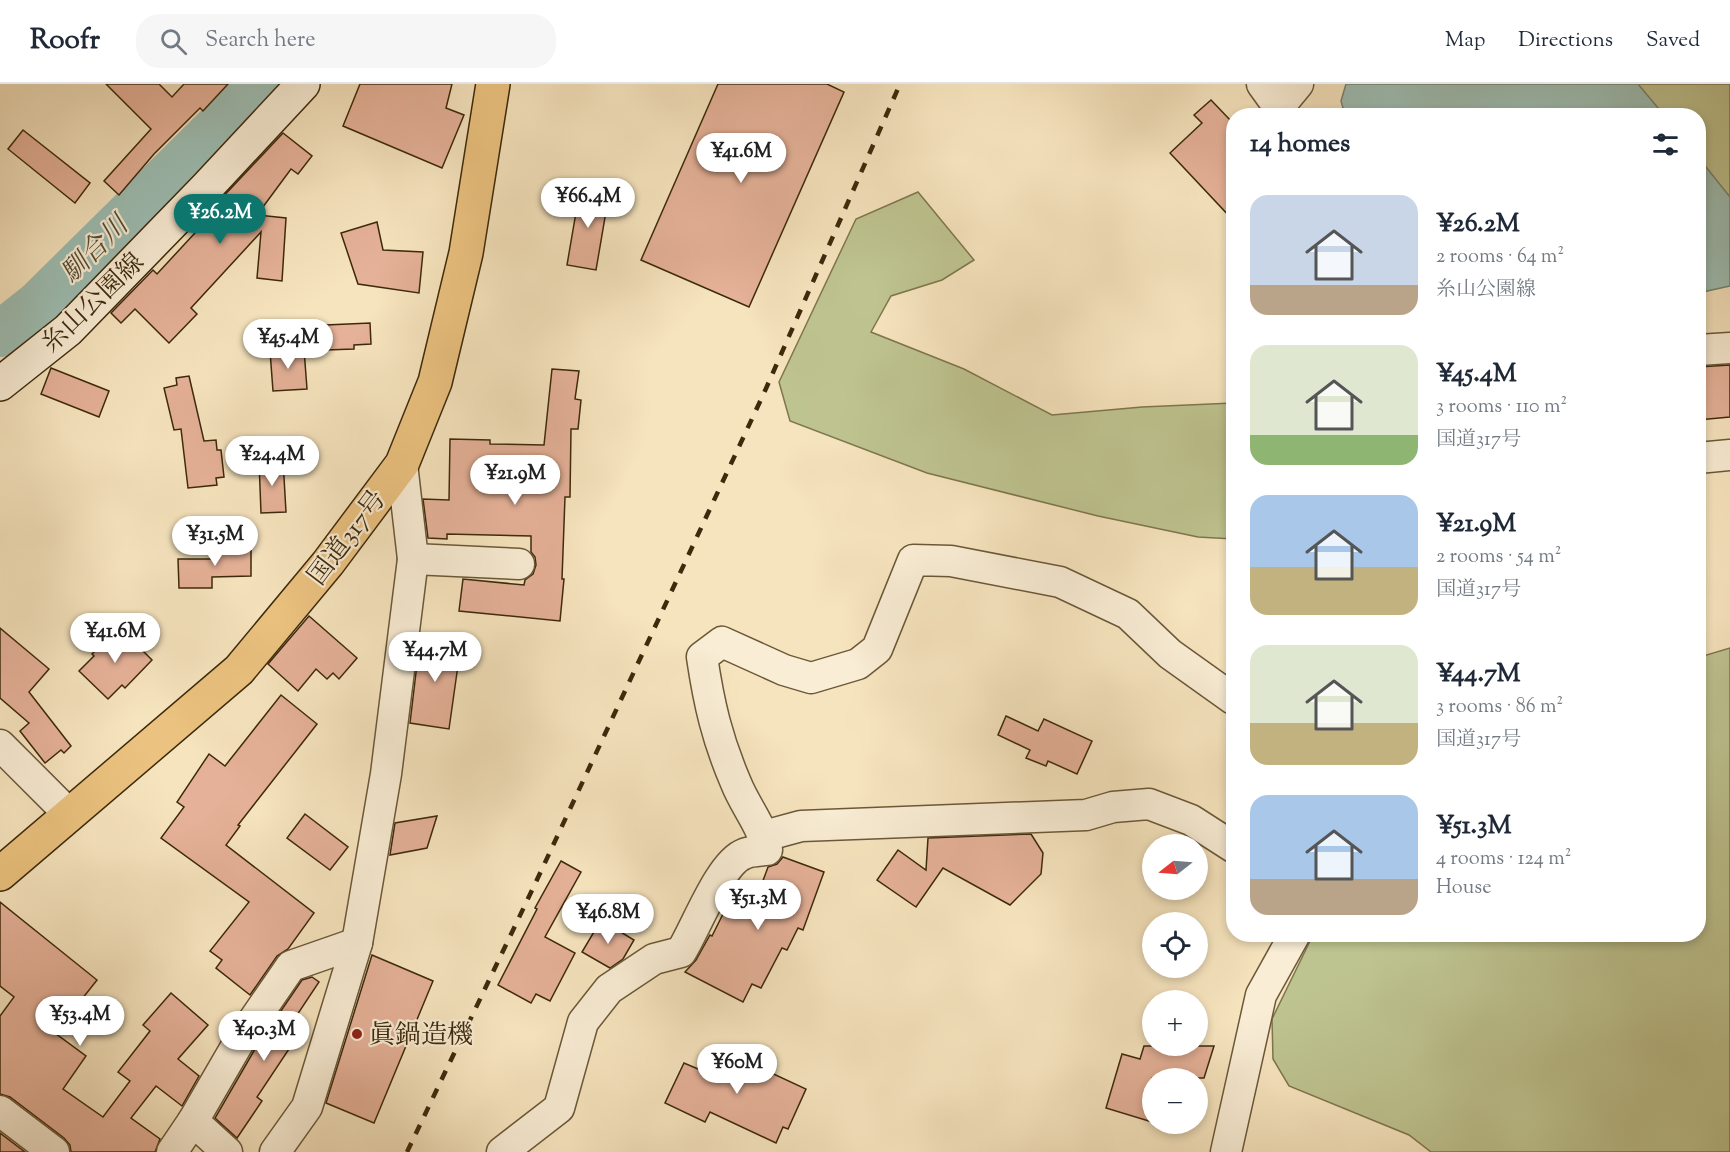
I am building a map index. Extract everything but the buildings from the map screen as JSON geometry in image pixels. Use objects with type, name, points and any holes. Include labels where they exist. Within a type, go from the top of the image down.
[{"type":"highway","name":"国道317号","points":[[0,874],[239,670],[328,563],[402,464],[435,382],[459,285],[493,84]]},
{"type":"main road","name":"糸山公園線","points":[[0,384],[68,330],[303,84]]},
{"type":"street","points":[[1276,102],[1298,84]]},
{"type":"street","points":[[1706,350],[1730,348]]},
{"type":"street","points":[[1706,457],[1730,455]]},
{"type":"street","points":[[275,1152],[307,1107],[357,943],[386,774],[413,559],[402,464]]},
{"type":"street","points":[[413,559],[519,564]]},
{"type":"street","points":[[502,1152],[559,1108],[583,1022],[609,990],[654,959],[681,952],[719,877],[742,854],[767,850],[764,836],[736,785],[716,733],[702,657],[722,642],[784,670],[811,678],[858,664],[877,649],[913,560],[951,561],[1060,582],[1128,614],[1170,654],[1226,694]]},
{"type":"street","points":[[0,745],[70,815]]},
{"type":"street","points":[[764,836],[801,826],[1086,815],[1113,807],[1149,804],[1191,820],[1226,842]]},
{"type":"street","points":[[1226,1152],[1261,995],[1291,942]]},
{"type":"street","points":[[172,1152],[193,1121],[240,1040],[291,966],[357,943]]},
{"type":"street","points":[[0,1111],[54,1152]]},
{"type":"street","points":[[193,1121],[227,1152]]},
{"type":"green space","points":[[1612,84],[1730,84],[1730,243],[1706,211],[1706,108],[1631,108]]},
{"type":"green space","points":[[918,192],[974,260],[942,280],[891,296],[871,332],[964,369],[1052,415],[1142,407],[1226,403],[1226,539],[1198,537],[1098,516],[927,473],[790,421],[779,382],[856,219]]},
{"type":"green space","points":[[1730,648],[1730,1152],[1431,1152],[1409,1135],[1289,1086],[1273,1059],[1272,1019],[1310,942],[1706,942],[1706,655]]},
{"type":"water","points":[[1346,84],[1638,84],[1658,108],[1343,108],[1341,101]]},
{"type":"water","points":[[1706,167],[1730,197],[1730,286],[1706,291]]},
{"type":"waterway","name":"馴合川","points":[[0,334],[38,304],[261,84]]},
{"type":"railway","points":[[407,1152],[764,393],[900,84]]},
{"type":"place","name":"眞鍋造機","points":[[357,1034]]}]
